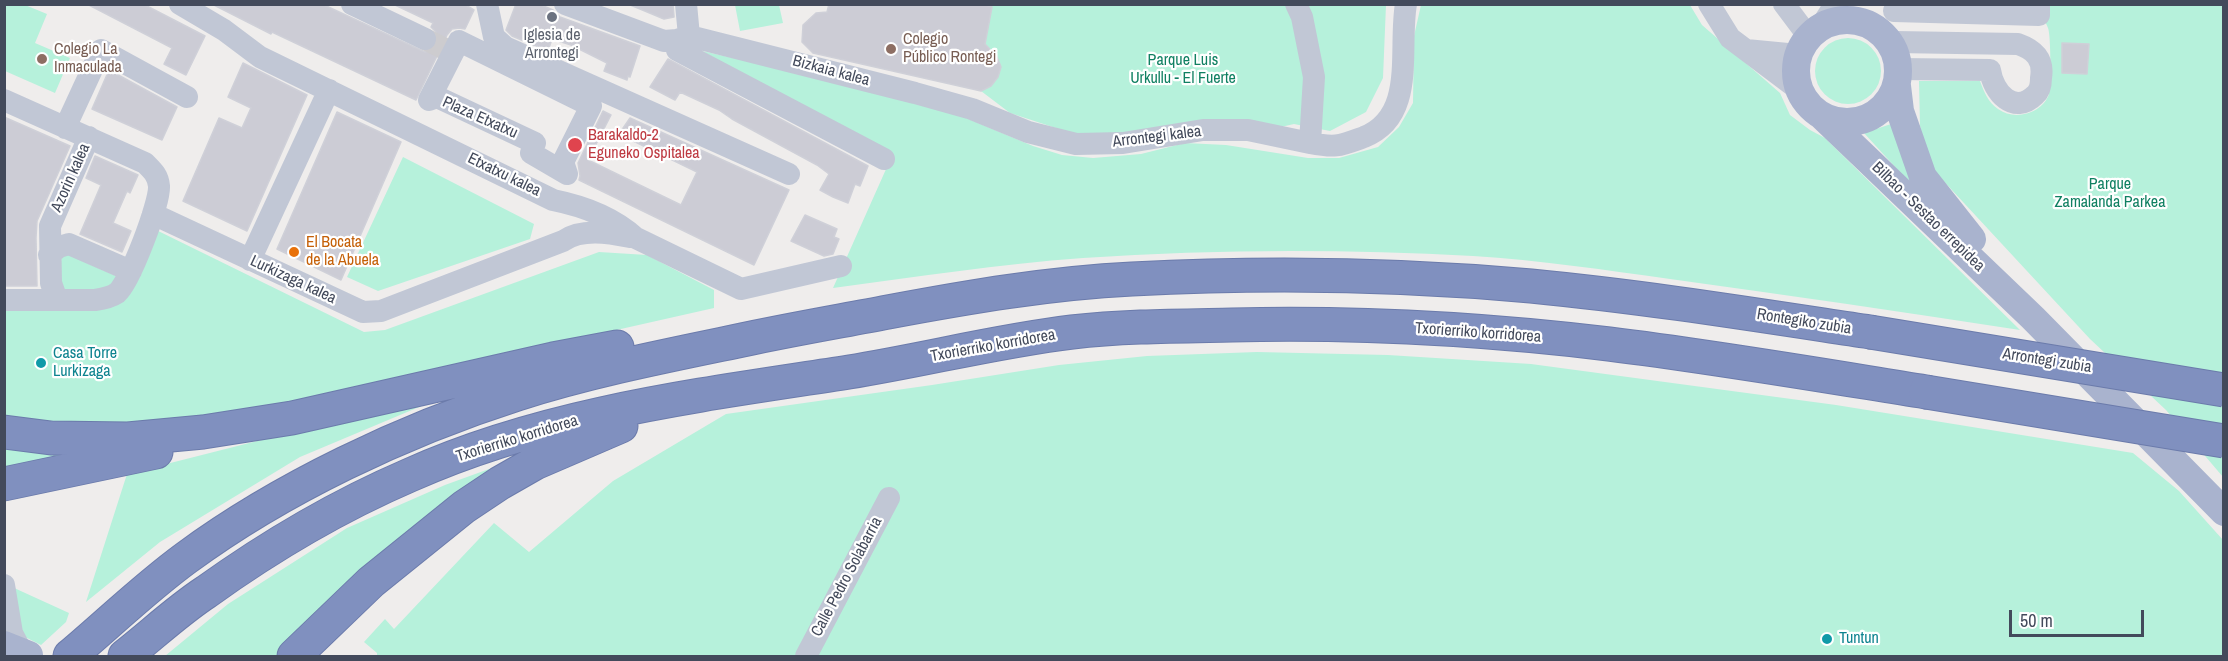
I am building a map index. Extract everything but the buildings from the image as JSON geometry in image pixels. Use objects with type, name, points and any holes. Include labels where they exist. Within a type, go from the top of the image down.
[{"type":"highway","name":"Rontegiko zubia","points":[[693,351],[778,332],[953,300],[1059,285],[1132,279],[1268,275],[1434,279],[1604,294],[1870,332]]},
{"type":"highway","name":"Txorierriko korridorea","points":[[125,657],[181,610],[239,569],[341,508],[412,474],[461,455],[529,433],[615,411],[1072,332],[1266,324],[1430,328],[1596,343],[1735,361],[2223,441]]},
{"type":"highway","name":"Arrontegi zubia","points":[[1870,332],[2223,390]]},
{"type":"highway","points":[[4,432],[51,438],[128,439],[203,432],[292,418],[553,359],[633,344],[693,351]]},
{"type":"highway","points":[[69,657],[184,559],[322,475],[447,419],[517,394],[693,351]]},
{"type":"highway","points":[[294,657],[371,582],[464,507],[500,483],[535,464],[612,429],[717,393]]},
{"type":"highway","points":[[4,484],[244,434],[292,418]]},
{"type":"main road","points":[[1839,20],[1856,20],[1893,38],[1890,100],[1880,111],[1867,119],[1851,123],[1836,122],[1822,116],[1808,105],[1799,90],[1795,72],[1816,30],[1839,20]]},
{"type":"main road","name":"Bilbao - Sestao errepidea","points":[[1893,38],[1900,111],[1923,177],[2034,318]]},
{"type":"main road","name":"Bilbao - Sestao errepidea","points":[[1822,116],[2034,318],[2223,512]]},
{"type":"street","name":"Etxatxu kalea","points":[[180,4],[224,30],[260,57],[553,200],[578,205],[623,227],[636,238],[741,289],[841,266]]},
{"type":"street","points":[[352,4],[425,39]]},
{"type":"street","points":[[487,4],[494,37],[505,47],[789,174]]},
{"type":"street","points":[[565,4],[664,41],[677,40],[884,159]]},
{"type":"street","points":[[683,43],[686,4]]},
{"type":"street","points":[[1296,4],[1302,17],[1314,77],[1310,143]]},
{"type":"street","name":"Arrontegi kalea","points":[[972,109],[1028,132],[1076,144],[1123,143],[1203,130],[1248,130],[1334,147],[1374,133],[1390,117],[1398,104],[1403,85],[1403,21],[1406,4]]},
{"type":"street","points":[[1708,4],[1730,38],[1799,90]]},
{"type":"street","points":[[1784,4],[1816,30]]},
{"type":"street","points":[[1893,38],[2039,10]]},
{"type":"street","points":[[1746,50],[1816,30]]},
{"type":"street","points":[[1893,38],[2018,44],[2030,49],[2039,57],[2042,70],[2040,87],[2037,94],[2019,103],[2007,100],[1998,92],[1992,81],[1990,70],[1893,38]]},
{"type":"street","name":"Plaza Etxatxu","points":[[459,41],[591,106],[563,162],[567,174],[531,153],[535,143],[437,97],[429,100],[459,41]]},
{"type":"street","name":"Bizkaia kalea","points":[[683,43],[808,65],[972,109]]},
{"type":"street","name":"Azorin kalea","points":[[65,128],[101,50],[187,97]]},
{"type":"street","points":[[250,260],[329,90]]},
{"type":"street","points":[[4,100],[145,163],[156,174],[159,187],[153,214],[131,271],[117,292],[105,298],[4,300]]},
{"type":"street","name":"Azorin kalea","points":[[57,300],[51,283],[50,226],[89,137]]},
{"type":"street","points":[[553,200],[567,211],[572,219],[572,235]]},
{"type":"street","name":"Lurkizaga kalea","points":[[153,214],[363,312],[381,311],[563,241],[572,235],[607,233],[636,238]]},
{"type":"street","points":[[49,255],[59,246],[69,244],[131,271]]},
{"type":"street","name":"Calle Pedro Solabarria","points":[[806,657],[889,498]]},
{"type":"street","points":[[4,585],[12,633],[19,651]]},
{"type":"green space","points":[[5,4],[25,5],[47,14],[35,43],[70,58],[55,93],[5,71]]},
{"type":"green space","points":[[735,5],[779,5],[783,23],[740,31]]},
{"type":"green space","name":"Parque Luis Urkullu - El Fuerte","points":[[983,5],[1386,5],[1383,78],[1366,112],[1330,131],[1294,124],[1245,135],[1071,133],[1010,113],[981,91],[993,82],[999,69],[997,57],[984,48],[992,7]]},
{"type":"green space","points":[[1421,5],[1690,5],[1702,25],[1780,93],[1790,115],[1825,138],[2020,330],[1802,297],[1572,266],[1498,258],[1424,254],[1278,251],[1132,255],[1020,264],[833,288],[891,158],[702,51],[903,96],[1062,155],[1093,158],[1141,154],[1185,143],[1226,145],[1308,158],[1339,158],[1378,147],[1399,127],[1413,103],[1414,36]]},
{"type":"green space","name":"Parque Zamalanda Parkea","points":[[2035,5],[2223,5],[2223,477],[2166,410],[2090,339],[1930,165],[1920,126],[1919,81],[1980,81],[1992,103],[2004,113],[2012,115],[2027,114],[2045,101],[2049,94],[2050,81],[2049,33]]},
{"type":"green space","points":[[1848,38],[1860,41],[1871,48],[1878,59],[1881,71],[1878,83],[1871,94],[1860,101],[1848,104],[1836,101],[1825,94],[1818,83],[1815,71],[1818,59],[1825,48],[1836,41]]},
{"type":"green space","points":[[1891,124],[1980,260],[1864,133]]},
{"type":"green space","points":[[403,157],[534,224],[530,239],[378,291],[347,277]]},
{"type":"green space","points":[[148,226],[364,332],[385,330],[599,252],[647,255],[714,290],[714,308],[226,418],[126,426],[5,418],[4,300],[105,298]]},
{"type":"green space","points":[[62,252],[116,276],[113,286],[73,295],[58,288]]},
{"type":"green space","points":[[1257,352],[1388,355],[1531,364],[1836,405],[2133,453],[2179,491],[2223,540],[2223,656],[377,656],[377,653],[364,642],[385,619],[394,629],[494,523],[529,552],[613,481],[726,414],[1059,365],[1147,356]]},
{"type":"green space","points":[[462,389],[300,457],[160,542],[86,602],[127,474]]},
{"type":"green space","points":[[4,441],[99,447],[5,473]]},
{"type":"green space","points":[[555,445],[317,612],[276,656],[165,656],[228,604],[347,528],[445,485]]},
{"type":"green space","points":[[12,587],[69,613],[66,622],[41,645],[17,633]]},
{"type":"tunnel","points":[[425,39],[453,53]]},
{"type":"place","name":"Iglesia de Arrontegi","points":[[552,17]]},
{"type":"place","name":"Colegio Público Rontegi","points":[[891,49]]},
{"type":"place","name":"Colegio La Inmaculada","points":[[42,59]]},
{"type":"place","name":"Barakaldo-2 Eguneko Ospitalea","points":[[575,145]]},
{"type":"place","name":"El Bocata de la Abuela","points":[[294,252]]},
{"type":"place","name":"Casa Torre Lurkizaga","points":[[41,363]]},
{"type":"place","name":"Tuntun","points":[[1827,639]]}]
